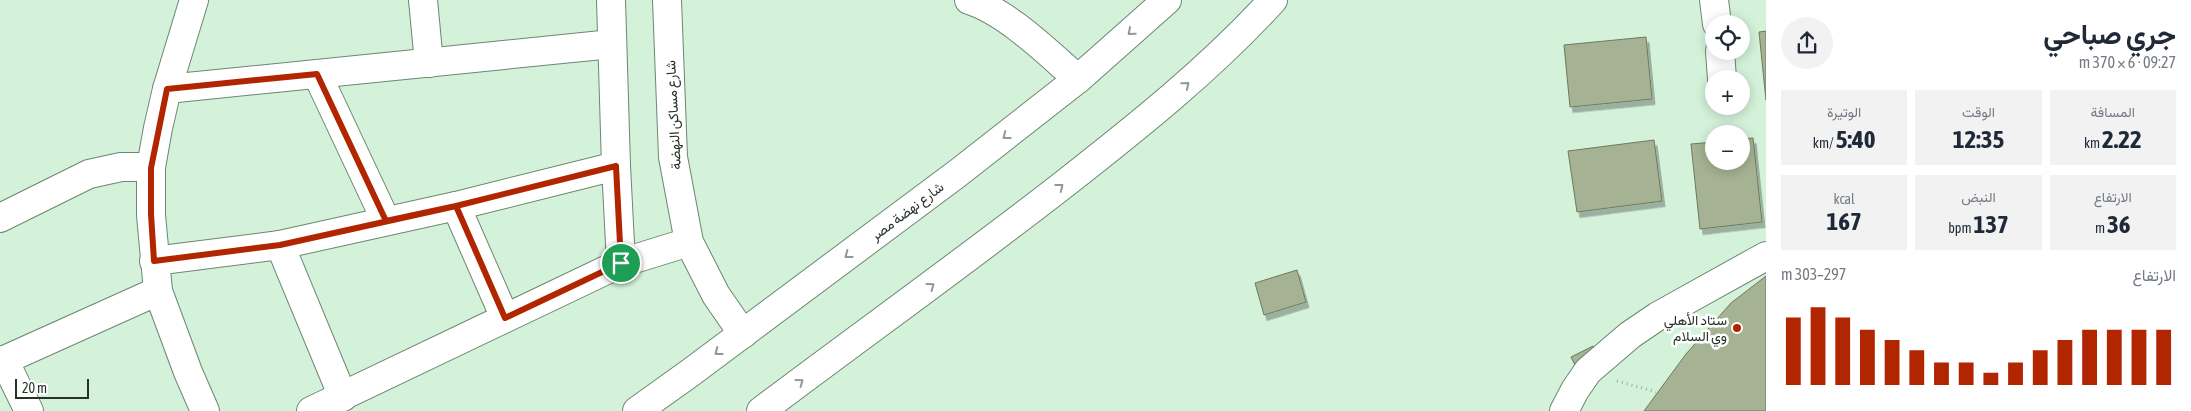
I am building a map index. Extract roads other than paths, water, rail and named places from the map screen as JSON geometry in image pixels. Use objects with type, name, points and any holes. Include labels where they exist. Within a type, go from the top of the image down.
[{"type":"street","points":[[194,0],[167,89],[151,168],[151,214],[158,291],[188,372],[205,411]]},
{"type":"street","points":[[423,0],[429,62]]},
{"type":"street","points":[[611,0],[621,263]]},
{"type":"street","name":"شارع مساكن النهضة","points":[[667,0],[673,157],[690,242],[716,295],[743,334]]},
{"type":"street","points":[[969,0],[981,4],[1023,32],[1078,79]]},
{"type":"street","name":"شارع نهضة مصر","points":[[637,411],[958,173],[1078,79],[1168,0]]},
{"type":"street","points":[[761,411],[955,269],[1139,126],[1197,76],[1273,0]]},
{"type":"street","points":[[1714,0],[1716,15]]},
{"type":"street","points":[[167,89],[612,44]]},
{"type":"street","points":[[317,74],[386,221]]},
{"type":"street","points":[[0,218],[89,174],[121,166],[151,168]]},
{"type":"street","points":[[154,261],[280,245],[456,206],[616,166]]},
{"type":"street","points":[[456,206],[505,318]]},
{"type":"street","points":[[311,411],[621,263],[690,242]]},
{"type":"street","points":[[280,245],[343,397]]},
{"type":"street","points":[[1577,408],[1575,390],[1588,371],[1630,335],[1658,316],[1766,256]]},
{"type":"street","points":[[29,411],[2,361],[158,291]]},
{"type":"place","name":"ستاد الأهلي وي السلام","points":[[1737,328]]}]
